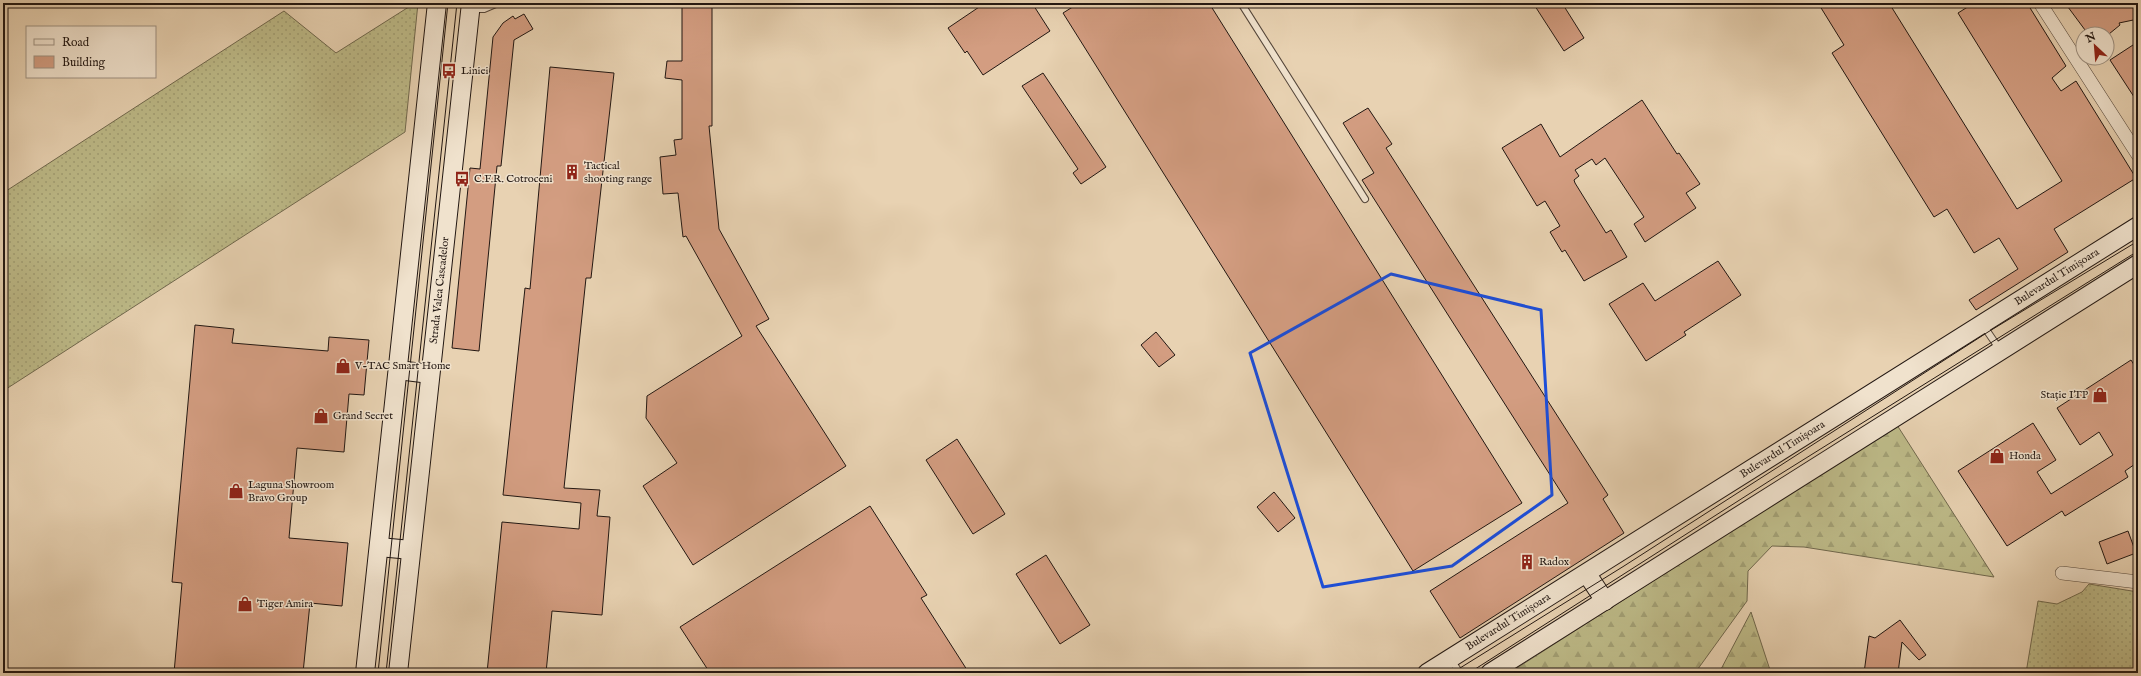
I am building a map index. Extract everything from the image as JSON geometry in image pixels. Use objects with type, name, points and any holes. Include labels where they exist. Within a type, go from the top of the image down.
[{"type":"main road","points":[[366,673],[437,3]]},
{"type":"main road","name":"Strada Valea Cascadelor","points":[[398,673],[471,6]]},
{"type":"main road","name":"Bulevardul Timișoara","points":[[1427,673],[1455,666],[1587,574],[2138,226]]},
{"type":"main road","points":[[1490,673],[2138,264]]},
{"type":"main road","points":[[398,370],[430,374]]},
{"type":"main road","points":[[379,547],[411,550]]},
{"type":"main road","points":[[1587,574],[1605,601]]},
{"type":"street","points":[[2040,3],[2138,155]]},
{"type":"street","points":[[2062,573],[2138,582]]},
{"type":"lane","points":[[471,6],[484,9],[498,3]]},
{"type":"lane","points":[[1241,3],[1366,199]]},
{"type":"lane","points":[[1982,324],[2000,351]]},
{"type":"highlighted area","points":[[1391,274],[1541,310],[1552,495],[1452,566],[1323,587],[1250,353]]},
{"type":"green space","points":[[415,3],[418,3],[405,132],[3,391],[3,193],[284,11],[336,53]]},
{"type":"green space","points":[[1897,425],[1994,577],[1804,547],[1772,546],[1748,571],[1747,601],[1695,673],[1509,673]]},
{"type":"green space","points":[[2089,584],[2138,592],[2138,673],[2026,673],[2038,601],[2057,604],[2082,592]]},
{"type":"green space","points":[[1751,612],[1771,673],[1719,673]]},
{"type":"building","points":[[682,3],[712,3],[712,126],[709,126],[719,229],[769,319],[756,326],[846,466],[693,565],[643,486],[677,463],[646,418],[647,396],[742,336],[686,236],[683,237],[678,193],[663,194],[660,157],[676,155],[674,140],[682,139],[682,80],[665,78],[667,61],[682,61]]},
{"type":"building","points":[[985,3],[1032,3],[1050,31],[983,75],[967,51],[965,53],[948,28]]},
{"type":"building","points":[[1079,3],[1209,3],[1522,503],[1413,571],[1063,13]]},
{"type":"building","points":[[1533,3],[1562,3],[1584,38],[1564,51]]},
{"type":"building","points":[[1818,3],[1889,3],[2017,209],[2062,181],[1958,13],[1974,3],[2027,3],[2066,66],[2052,78],[2061,91],[2076,81],[2136,178],[2054,229],[2068,252],[1976,310],[1969,300],[2018,269],[1999,238],[1974,253],[1947,209],[1934,217],[1832,53],[1844,45]]},
{"type":"building","points":[[2065,3],[2138,3],[2138,19],[2119,23],[2120,25],[2115,29],[2115,26],[2082,26]]},
{"type":"building","points":[[524,14],[533,29],[514,40],[501,166],[497,166],[479,351],[452,348],[470,168],[480,169],[493,37],[503,23],[513,16],[515,19]]},
{"type":"building","points":[[2133,45],[2138,51],[2138,103],[2114,66],[2115,57]]},
{"type":"building","points":[[550,67],[614,73],[591,278],[586,278],[564,488],[600,490],[597,516],[610,517],[602,615],[552,611],[546,673],[487,673],[502,522],[579,529],[581,503],[503,495],[525,288],[530,289]]},
{"type":"building","points":[[1043,73],[1106,167],[1081,184],[1073,173],[1078,169],[1022,86]]},
{"type":"building","points":[[1642,100],[1677,154],[1679,153],[1700,184],[1686,193],[1696,208],[1645,242],[1634,224],[1644,217],[1605,158],[1596,165],[1592,159],[1575,170],[1579,176],[1574,180],[1575,183],[1606,233],[1611,230],[1627,257],[1584,281],[1565,250],[1562,252],[1550,232],[1560,226],[1545,201],[1537,206],[1502,148],[1541,124],[1560,157]]},
{"type":"building","points":[[1368,108],[1392,144],[1386,148],[1608,495],[1603,499],[1624,533],[1460,638],[1430,591],[1568,503],[1362,180],[1374,173],[1343,123]]},
{"type":"building","points":[[1718,261],[1741,295],[1684,332],[1686,335],[1646,361],[1609,304],[1643,283],[1655,301]]},
{"type":"building","points":[[195,325],[234,329],[232,343],[328,351],[329,337],[369,340],[364,395],[349,394],[344,452],[297,448],[289,538],[348,543],[342,606],[310,603],[303,673],[174,673],[182,583],[172,582]]},
{"type":"building","points":[[1156,332],[1175,355],[1159,367],[1141,345]]},
{"type":"building","points":[[2131,360],[2138,371],[2138,462],[2125,471],[2128,477],[2065,516],[2062,511],[2007,546],[1958,471],[2033,423],[2056,460],[2037,472],[2051,494],[2113,455],[2099,432],[2080,445],[2057,408]]},
{"type":"building","points":[[957,439],[1005,514],[973,534],[926,460]]},
{"type":"building","points":[[1274,492],[1295,518],[1278,532],[1257,507]]},
{"type":"building","points":[[870,506],[927,595],[921,598],[969,673],[710,673],[680,627]]},
{"type":"building","points":[[2128,531],[2136,553],[2107,564],[2099,542]]},
{"type":"building","points":[[1046,555],[1090,625],[1060,644],[1016,574]]},
{"type":"building","points":[[1900,620],[1926,655],[1919,660],[1902,642],[1898,673],[1864,673],[1869,636],[1875,638]]},
{"type":"tram line","points":[[378,673],[448,3]]},
{"type":"tram line","points":[[386,673],[457,3]]},
{"type":"tram line","points":[[1452,673],[1624,566],[1988,332],[2138,241]]},
{"type":"tram line","points":[[1469,673],[1774,478],[2138,251]]},
{"type":"place","name":"Liniei","points":[[449,71]]},
{"type":"place","name":"Tactical shooting range","points":[[572,172]]},
{"type":"place","name":"C.F.R. Cotroceni","points":[[462,179]]},
{"type":"place","name":"V-TAC Smart Home","points":[[343,366]]},
{"type":"place","name":"Stație ITP","points":[[2100,395]]},
{"type":"place","name":"Grand Secret","points":[[321,416]]},
{"type":"place","name":"Honda","points":[[1997,456]]},
{"type":"place","name":"Laguna Showroom Bravo Group","points":[[236,491]]},
{"type":"place","name":"Radox","points":[[1527,562]]},
{"type":"place","name":"Tiger Amira","points":[[245,604]]}]
